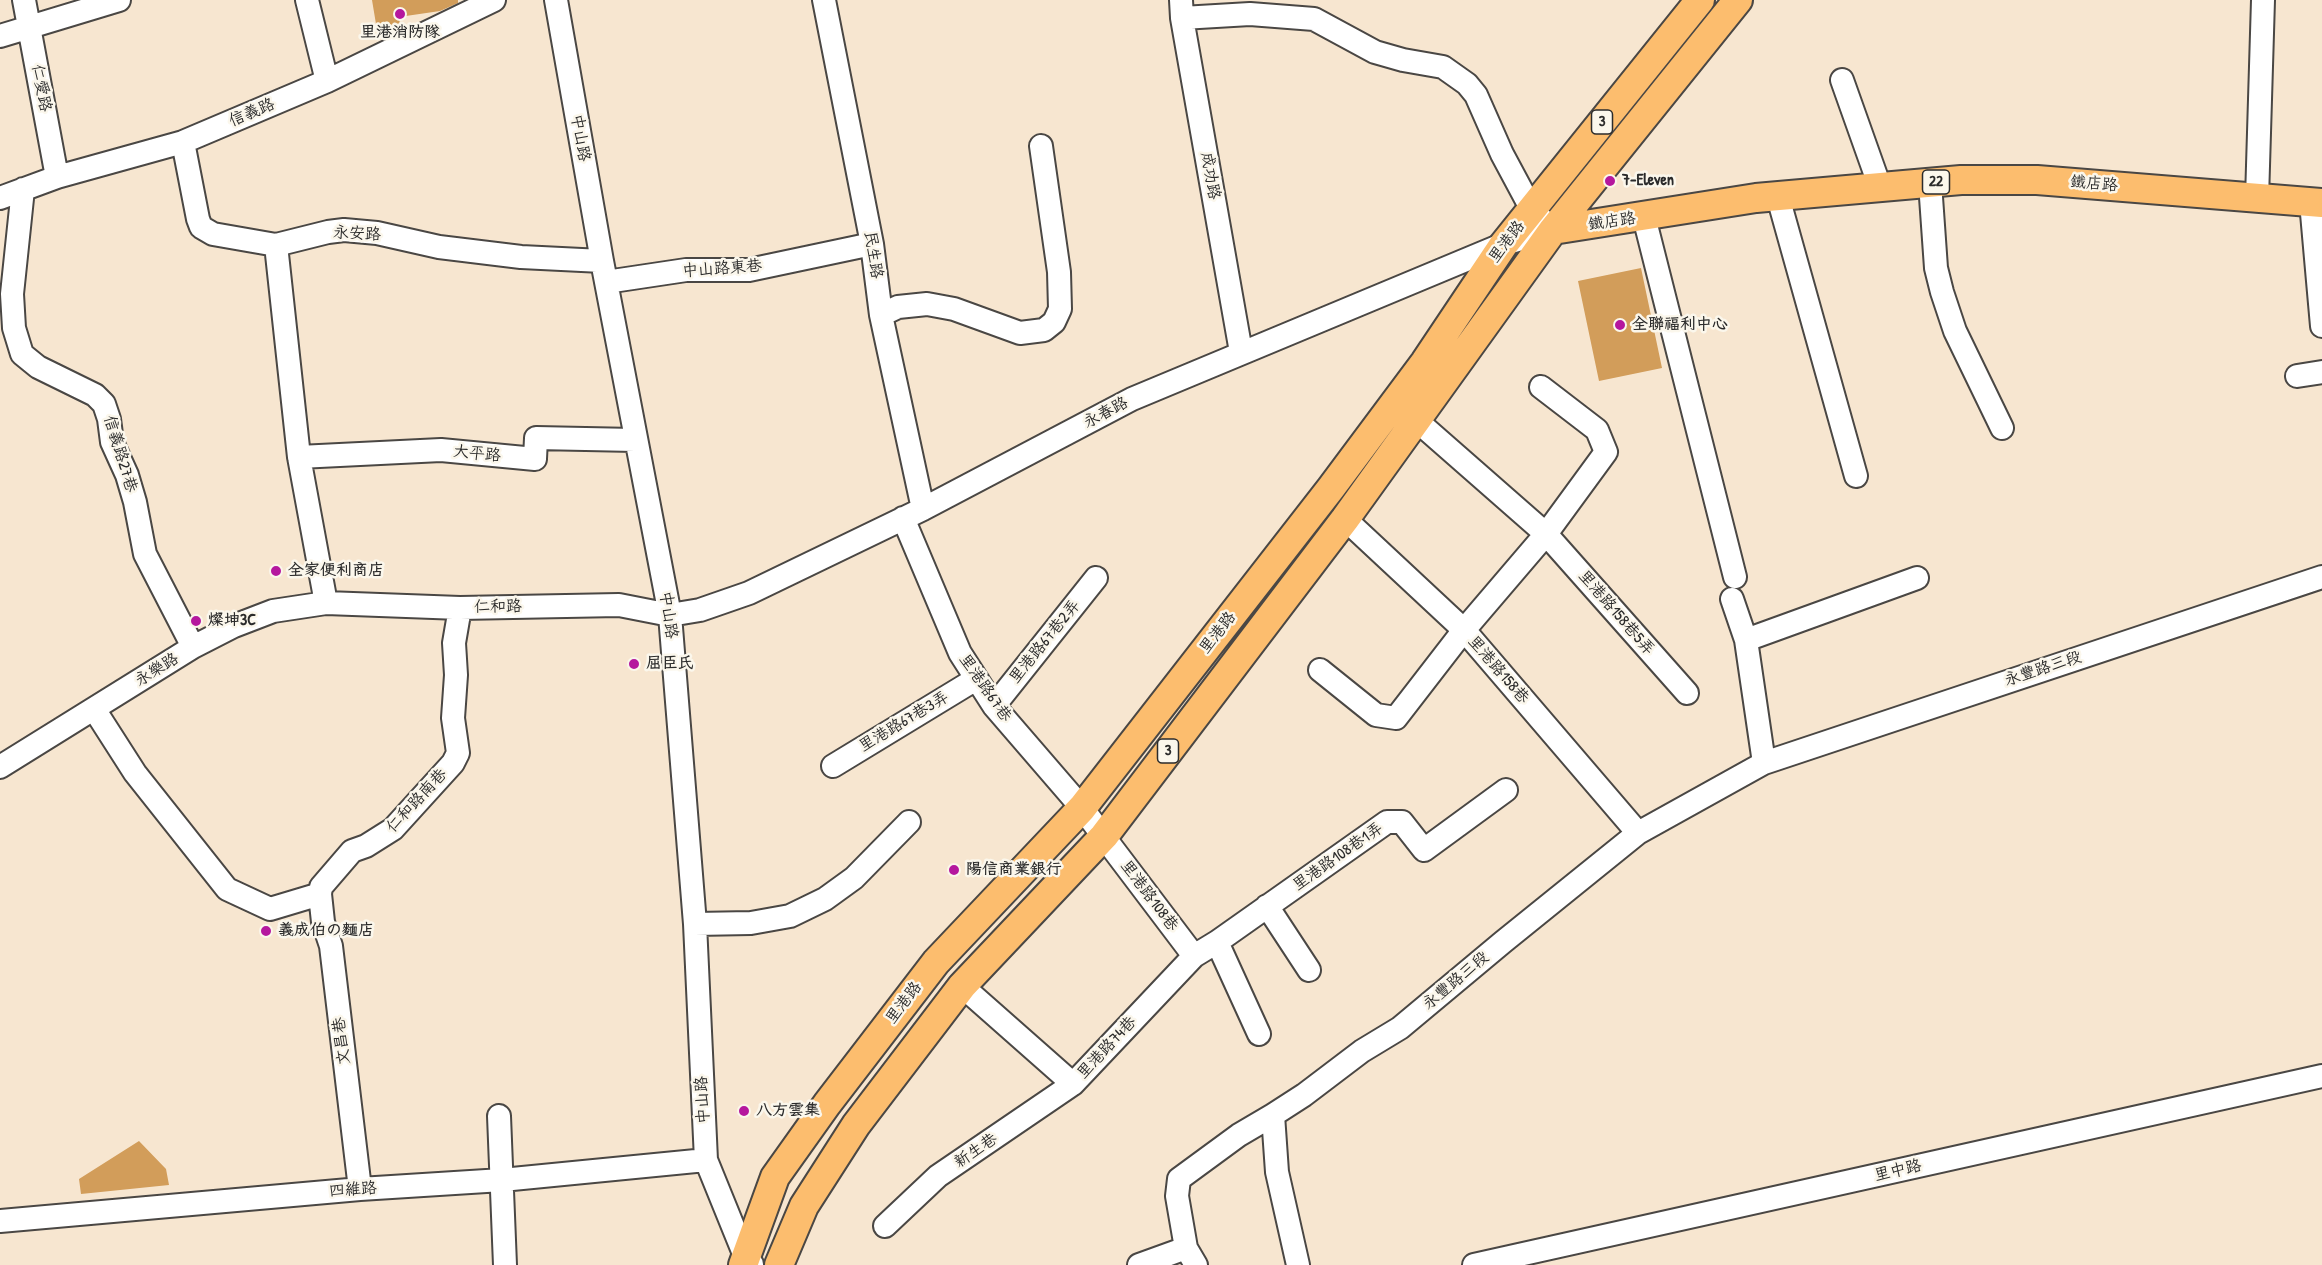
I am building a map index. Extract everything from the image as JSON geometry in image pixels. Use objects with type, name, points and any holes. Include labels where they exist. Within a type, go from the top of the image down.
[{"type":"main road","name":"里港路","points":[[747,1262],[775,1177],[827,1104],[936,962],[1082,808],[1331,488],[1425,362],[1504,244],[1700,0]]},
{"type":"main road","name":"里港路","points":[[779,1265],[804,1206],[856,1125],[962,986],[1104,836],[1346,519],[1553,230],[1738,0]]},
{"type":"main road","name":"鐵店路","points":[[1553,230],[1756,198],[1961,180],[2037,180],[2317,203]]},
{"type":"street","name":"仁愛路","points":[[24,0],[57,177]]},
{"type":"street","points":[[0,36],[119,0]]},
{"type":"street","points":[[307,0],[327,81]]},
{"type":"street","name":"信義路","points":[[0,198],[57,177],[183,142],[327,81],[494,0]]},
{"type":"street","name":"中山路","points":[[556,0],[635,440],[670,615],[695,924],[706,1160],[747,1262]]},
{"type":"street","name":"民生路","points":[[824,0],[872,244],[913,514]]},
{"type":"street","points":[[2257,199],[2263,0]]},
{"type":"street","points":[[1182,9],[1314,18],[1375,52],[1443,67],[1467,84],[1476,95],[1502,154],[1532,210],[1553,230]]},
{"type":"street","name":"成功路","points":[[1182,9],[1241,352]]},
{"type":"street","points":[[1842,80],[1880,187]]},
{"type":"street","name":"永安路","points":[[183,142],[198,219],[201,227],[213,234],[276,244],[344,230],[377,233],[439,247],[521,257],[604,272]]},
{"type":"street","points":[[881,315],[898,306],[927,304],[954,309],[1020,333],[1044,330],[1054,322],[1060,309],[1059,272],[1041,146]]},
{"type":"street","points":[[1930,183],[1936,268],[1942,292],[1955,331],[2002,428]]},
{"type":"street","name":"信義路27巷","points":[[23,189],[12,294],[14,328],[22,354],[38,368],[95,395],[104,404],[109,419],[112,442],[127,475],[135,502],[138,529],[145,554],[193,647]]},
{"type":"street","points":[[1778,197],[1856,476]]},
{"type":"street","name":"鐵店路","points":[[2317,203],[2322,326]]},
{"type":"street","points":[[1644,217],[1735,577]]},
{"type":"street","name":"永春路","points":[[670,615],[700,610],[749,593],[913,514],[1132,399],[1504,244],[1553,230]]},
{"type":"street","points":[[276,244],[299,457],[326,603]]},
{"type":"street","name":"中山路東巷","points":[[604,272],[749,270],[872,244]]},
{"type":"street","points":[[2297,376],[2322,372]]},
{"type":"street","points":[[1320,670],[1376,715],[1396,718],[1464,630],[1546,534],[1606,452],[1597,430],[1541,387]]},
{"type":"street","name":"里港路158巷5弄","points":[[1416,420],[1546,534],[1687,693]]},
{"type":"street","name":"大平路","points":[[299,457],[441,450],[535,459],[536,438],[635,440]]},
{"type":"street","name":"里港路67巷","points":[[913,514],[960,653],[994,706],[1104,836]]},
{"type":"street","name":"里港路158巷","points":[[1346,519],[1464,630],[1638,833]]},
{"type":"street","name":"永豐路三段","points":[[1191,1257],[1177,1196],[1179,1179],[1239,1135],[1304,1095],[1362,1050],[1400,1028],[1638,833],[1764,763],[2322,577]]},
{"type":"street","name":"里港路67巷2弄","points":[[994,706],[1096,578]]},
{"type":"street","points":[[1746,640],[1917,578]]},
{"type":"street","points":[[1732,599],[1746,640],[1764,763]]},
{"type":"street","name":"永樂路","points":[[0,767],[193,647],[234,626],[273,611],[326,603]]},
{"type":"street","name":"仁和路","points":[[326,603],[460,608],[619,604],[670,615]]},
{"type":"street","name":"仁和路南巷","points":[[320,894],[321,887],[352,851],[366,846],[393,829],[453,763],[458,753],[453,718],[456,675],[454,643],[460,608]]},
{"type":"street","name":"里港路67巷3弄","points":[[833,766],[976,679]]},
{"type":"street","points":[[94,709],[135,773],[227,889],[270,909],[320,894]]},
{"type":"street","name":"里港路108巷1弄","points":[[1194,956],[1387,822],[1402,822],[1424,850],[1506,790]]},
{"type":"street","points":[[695,924],[751,923],[790,916],[825,899],[854,878],[909,822]]},
{"type":"street","name":"里港路108巷","points":[[1104,836],[1194,956]]},
{"type":"street","name":"文昌巷","points":[[320,894],[323,922],[331,945],[360,1190]]},
{"type":"street","points":[[1267,906],[1309,970]]},
{"type":"street","points":[[1217,942],[1259,1034]]},
{"type":"street","name":"里港路74巷","points":[[962,986],[1073,1084],[1194,956]]},
{"type":"street","name":"里中路","points":[[1473,1265],[2322,1076]]},
{"type":"street","name":"新生巷","points":[[885,1226],[938,1176],[1073,1084]]},
{"type":"street","points":[[1273,1115],[1277,1172],[1298,1265]]},
{"type":"street","points":[[499,1116],[505,1265]]},
{"type":"street","name":"四維路","points":[[0,1221],[502,1180],[706,1160]]},
{"type":"street","points":[[1139,1265],[1191,1257]]},
{"type":"building","name":"里港消防隊","points":[[372,0],[458,0],[458,3],[440,11],[399,17],[400,25],[377,30]]},
{"type":"building","name":"全聯福利中心","points":[[1641,268],[1662,368],[1599,381],[1578,281]]},
{"type":"building","points":[[139,1141],[166,1169],[169,1185],[81,1194],[79,1179]]},
{"type":"place","name":"里港消防隊","points":[[400,14]]},
{"type":"place","name":"7-Eleven","points":[[1610,181]]},
{"type":"place","name":"全聯福利中心","points":[[1620,325]]},
{"type":"place","name":"全家便利商店","points":[[276,571]]},
{"type":"place","name":"燦坤3C","points":[[196,621]]},
{"type":"place","name":"屈臣氏","points":[[634,664]]},
{"type":"place","name":"陽信商業銀行","points":[[954,870]]},
{"type":"place","name":"義成伯の麵店","points":[[266,931]]},
{"type":"place","name":"八方雲集","points":[[744,1111]]}]
